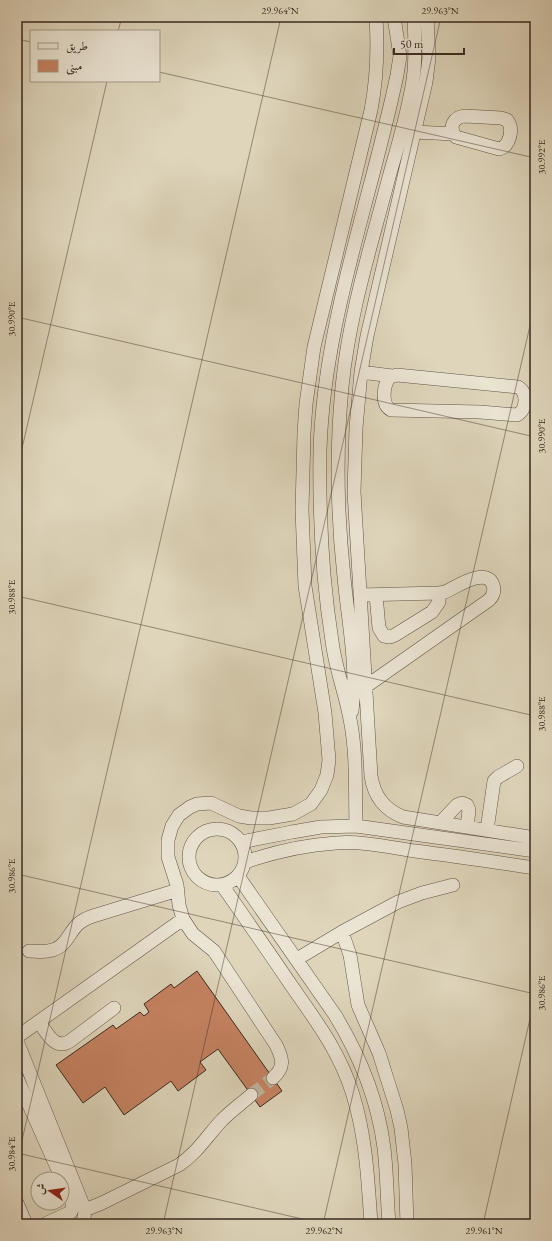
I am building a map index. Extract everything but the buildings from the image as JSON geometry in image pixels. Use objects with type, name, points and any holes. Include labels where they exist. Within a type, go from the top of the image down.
[{"type":"street","points":[[273,1078],[279,1072],[282,1064],[281,1055],[214,950],[194,934],[183,919],[179,905],[178,890],[170,866],[167,849],[172,826],[179,815],[197,804],[211,803],[239,816],[251,818],[269,818],[293,814],[311,804],[321,790],[327,775],[329,760],[325,713],[305,586],[302,510],[304,433],[306,404],[314,347],[375,88],[377,65],[376,17]]},
{"type":"street","points":[[356,826],[355,770],[350,720],[335,661],[322,551],[320,449],[324,394],[332,341],[341,299],[394,91],[400,56],[394,17]]},
{"type":"street","points":[[427,17],[429,58],[426,82],[369,329],[361,372],[356,428],[354,473],[370,768],[374,789],[380,800],[390,810],[403,817],[535,838]]},
{"type":"street","points":[[350,720],[353,700],[353,679],[339,518],[338,450],[342,384],[357,298],[405,116],[413,79],[415,57],[412,20]]},
{"type":"street","points":[[400,56],[429,58]]},
{"type":"street","points":[[415,132],[454,134]]},
{"type":"street","points":[[361,372],[518,387],[524,393],[524,408],[522,412],[517,415],[480,412],[391,410],[386,407],[384,401],[387,382],[392,376]]},
{"type":"street","points":[[360,595],[439,593],[445,592],[480,576],[490,580],[494,590],[489,600],[366,687]]},
{"type":"street","points":[[376,595],[379,628],[384,636],[390,637],[432,612],[439,602],[439,593]]},
{"type":"street","points":[[342,685],[344,653],[350,635]]},
{"type":"street","points":[[487,830],[494,782],[498,777],[517,766]]},
{"type":"street","points":[[355,770],[370,768]]},
{"type":"street","points":[[440,823],[457,805],[462,803],[467,805],[469,810],[467,827]]},
{"type":"street","points":[[336,826],[336,843]]},
{"type":"street","points":[[241,842],[292,832],[336,826],[356,826],[535,851]]},
{"type":"street","points":[[210,829],[222,829],[233,833],[241,842],[245,852],[245,862],[238,876],[228,883],[222,885],[210,885],[195,876],[188,860],[190,848],[195,838],[210,829]]},
{"type":"street","points":[[245,862],[298,848],[336,843],[349,843],[385,846],[535,868]]},
{"type":"street","points":[[238,876],[297,959],[346,1032],[355,1050],[376,1107],[384,1147],[389,1224]]},
{"type":"street","points":[[222,885],[320,1025],[341,1064],[353,1094],[362,1130],[368,1168],[371,1224]]},
{"type":"street","points":[[297,959],[342,932],[410,897],[437,888],[454,885]]},
{"type":"street","points":[[29,951],[48,951],[60,947],[69,938],[76,926],[84,919],[178,890]]},
{"type":"street","points":[[81,1224],[84,1219],[85,1210],[17,1042],[39,1022],[183,919]]},
{"type":"street","points":[[342,932],[354,972],[358,1005],[379,1053],[397,1110],[401,1128],[405,1164],[407,1224]]},
{"type":"street","points":[[39,1022],[55,1043],[63,1045],[114,1008]]},
{"type":"street","points":[[17,1078],[58,1171]]},
{"type":"street","points":[[85,1210],[179,1165],[202,1145],[222,1120],[251,1095]]},
{"type":"street","points":[[45,1224],[71,1212],[72,1203],[70,1198]]},
{"type":"street","points":[[17,1203],[26,1224]]},
{"type":"tunnel","points":[[251,1095],[273,1078]]}]
